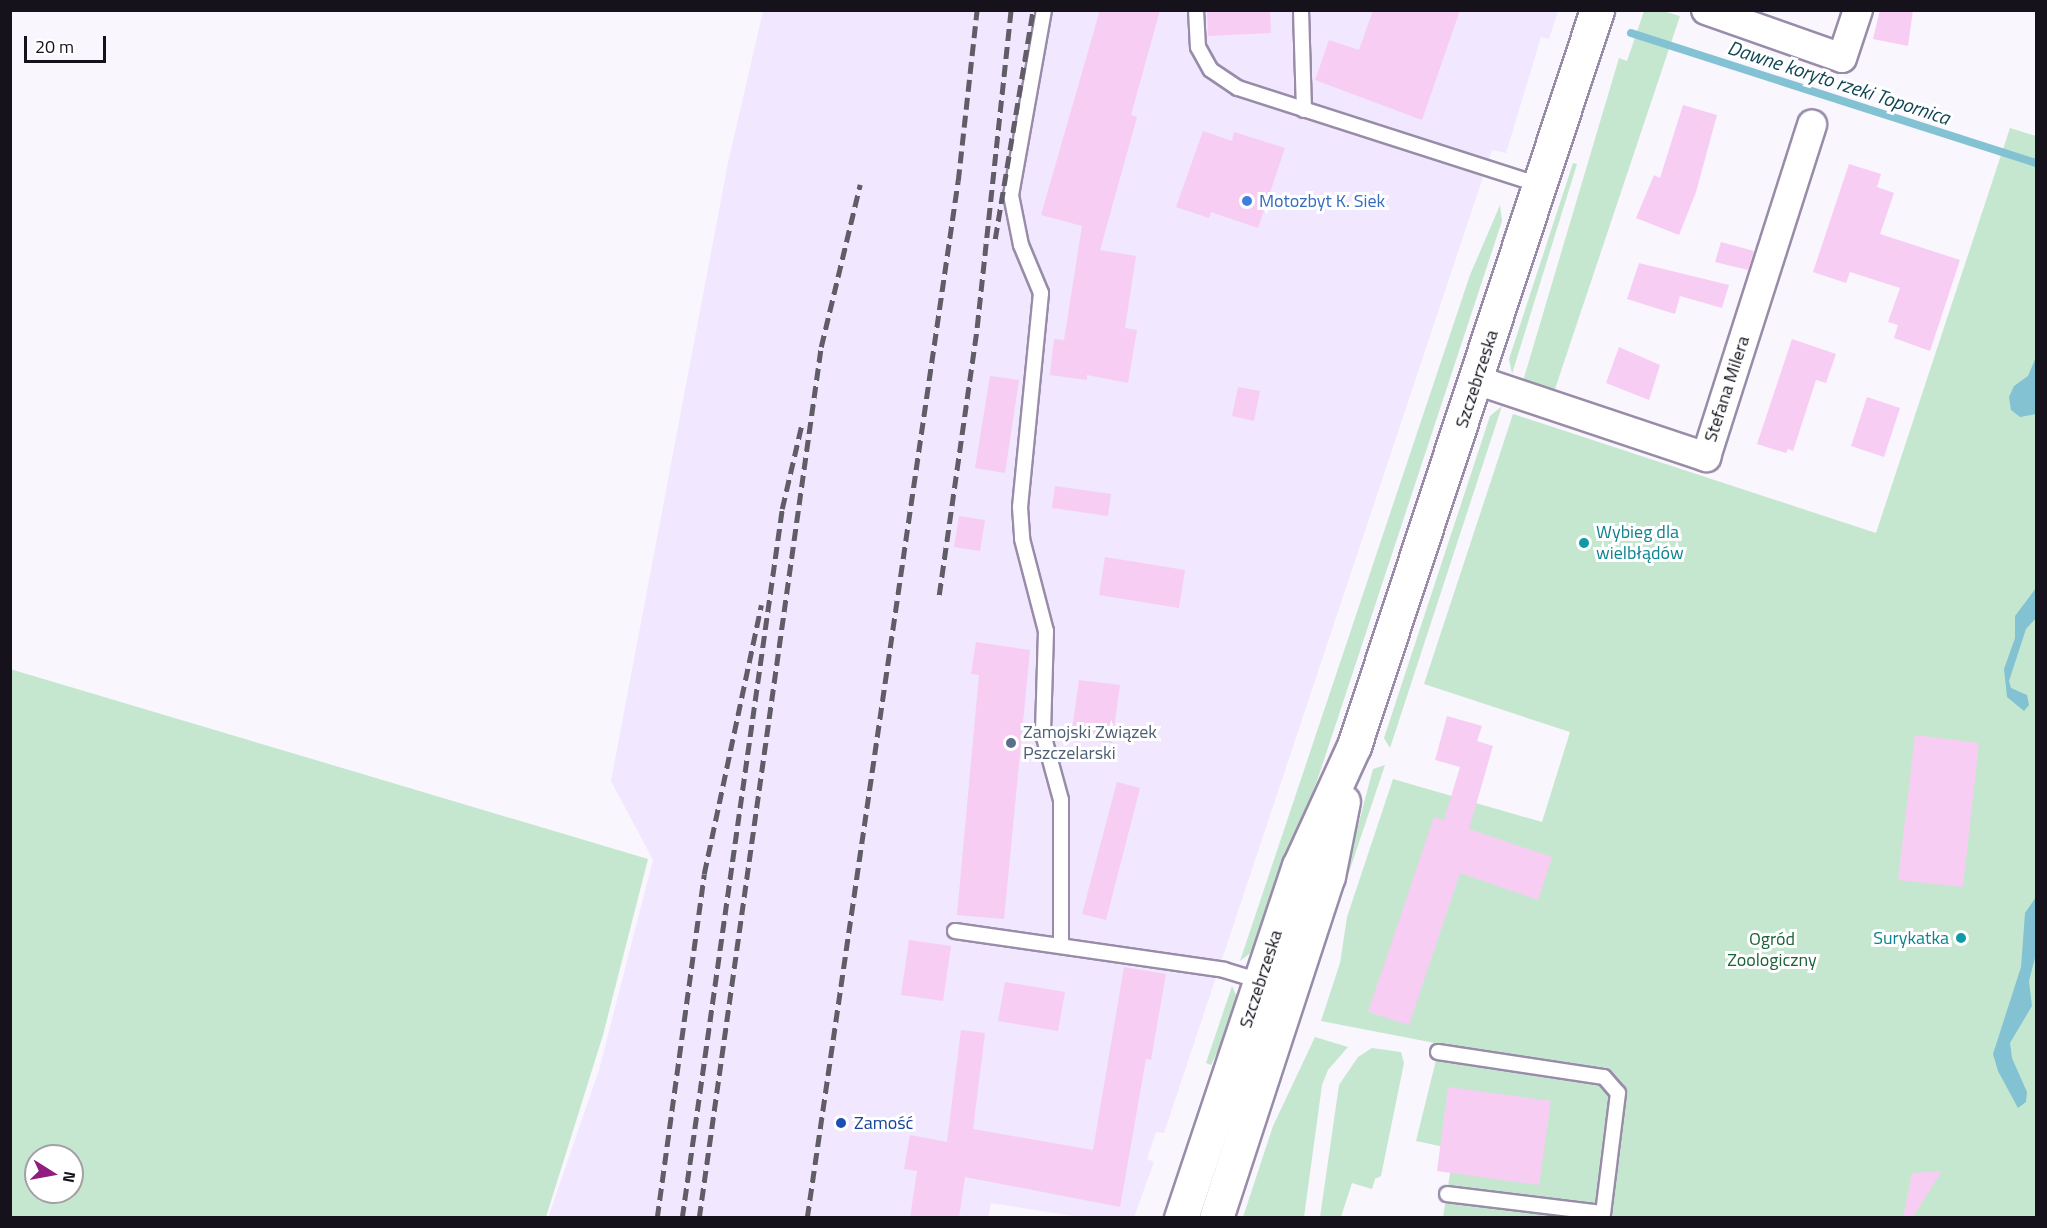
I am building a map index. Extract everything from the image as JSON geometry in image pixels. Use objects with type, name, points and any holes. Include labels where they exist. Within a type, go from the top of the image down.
[{"type":"street","name":"Szczebrzeska","points":[[1181,1218],[1299,866],[1354,746],[1597,10]]},
{"type":"street","points":[[1706,10],[1842,58],[1858,10]]},
{"type":"street","name":"Stefana Milera","points":[[1476,380],[1706,457],[1812,125]]},
{"type":"street","name":"Szczebrzeska","points":[[1216,1218],[1328,876],[1354,746]]},
{"type":"lane","points":[[1044,10],[1011,195],[1021,245],[1041,293],[1020,507],[1022,539],[1046,631],[1043,734],[1061,800],[1061,945]]},
{"type":"lane","points":[[1196,10],[1198,47],[1211,70],[1238,88],[1540,186]]},
{"type":"lane","points":[[1301,10],[1304,110]]},
{"type":"lane","points":[[955,931],[1224,970],[1259,981]]},
{"type":"lane","points":[[1438,1052],[1604,1077],[1618,1093],[1603,1213],[1447,1194]]},
{"type":"shaded area","points":[[763,11],[1558,11],[1549,39],[1541,37],[1506,153],[1492,150],[1164,1133],[1156,1132],[1147,1159],[1154,1162],[1134,1217],[1080,1217],[991,1203],[988,1218],[548,1218],[599,1070],[653,860],[611,781],[728,163]]},
{"type":"green space","points":[[1644,11],[1663,11],[1680,16],[1554,392],[1523,381],[1619,58],[1627,61]]},
{"type":"green space","name":"Ogród Zoologiczny","points":[[2010,128],[2036,136],[2036,1217],[1443,1217],[1454,1149],[1416,1141],[1440,1044],[1321,1021],[1340,963],[1347,917],[1393,779],[1542,822],[1570,732],[1424,684],[1513,414],[1876,533]]},
{"type":"green space","points":[[1573,163],[1577,164],[1512,374],[1509,359]]},
{"type":"green space","points":[[1500,205],[1502,221],[1320,772],[1257,948],[1240,961],[1470,275]]},
{"type":"green space","points":[[1502,406],[1390,748],[1384,738],[1490,416]]},
{"type":"green space","points":[[10,669],[648,859],[603,1035],[546,1217],[11,1217]]},
{"type":"green space","points":[[1385,765],[1332,923],[1373,769]]},
{"type":"green space","points":[[1232,986],[1238,999],[1236,1012],[1211,1065],[1206,1063]]},
{"type":"green space","points":[[1315,1037],[1348,1047],[1328,1070],[1322,1085],[1304,1217],[1243,1217],[1273,1126]]},
{"type":"green space","points":[[1372,1048],[1401,1052],[1404,1063],[1381,1176],[1375,1179],[1372,1189],[1352,1183],[1341,1217],[1320,1217],[1339,1085],[1358,1057]]},
{"type":"water","points":[[2036,357],[2036,414],[2020,417],[2011,410],[2009,397],[2014,386],[2028,376]]},
{"type":"water","points":[[2036,588],[2036,618],[2026,629],[2009,681],[2011,688],[2027,695],[2029,705],[2024,711],[2007,697],[2004,669],[2015,638],[2015,616]]},
{"type":"water","points":[[2036,897],[2036,954],[2029,981],[2032,1006],[2010,1043],[2012,1058],[2027,1092],[2026,1102],[2018,1108],[1998,1071],[1993,1054],[2021,967],[2025,913]]},
{"type":"building","points":[[1100,10],[1160,10],[1131,115],[1137,117],[1100,250],[1136,256],[1125,328],[1137,330],[1128,383],[1087,375],[1087,380],[1050,375],[1054,339],[1064,340],[1082,226],[1041,215]]},
{"type":"building","points":[[1207,10],[1270,10],[1271,33],[1208,36]]},
{"type":"building","points":[[1373,10],[1460,10],[1422,120],[1315,80],[1329,40],[1359,50]]},
{"type":"building","points":[[1880,10],[1913,10],[1908,46],[1873,39]]},
{"type":"building","points":[[1683,105],[1717,115],[1696,192],[1679,235],[1636,218],[1654,175],[1660,178]]},
{"type":"building","points":[[1203,131],[1232,141],[1234,132],[1285,148],[1258,228],[1211,212],[1209,218],[1176,207]]},
{"type":"building","points":[[1849,164],[1881,174],[1877,187],[1894,193],[1880,234],[1960,260],[1930,351],[1894,338],[1898,325],[1888,322],[1900,288],[1850,272],[1846,283],[1813,272]]},
{"type":"building","points":[[1721,242],[1754,251],[1748,270],[1715,262]]},
{"type":"building","points":[[1639,263],[1729,285],[1722,308],[1680,296],[1675,314],[1627,299]]},
{"type":"building","points":[[1792,339],[1836,354],[1826,383],[1816,380],[1793,451],[1788,449],[1786,453],[1757,444]]},
{"type":"building","points":[[1619,347],[1660,365],[1649,400],[1606,383]]},
{"type":"building","points":[[990,376],[1019,380],[1005,473],[975,468]]},
{"type":"building","points":[[1238,387],[1260,391],[1254,421],[1232,416]]},
{"type":"building","points":[[1867,397],[1900,408],[1884,457],[1851,446]]},
{"type":"building","points":[[1055,486],[1111,494],[1108,516],[1052,508]]},
{"type":"building","points":[[959,516],[985,520],[980,551],[954,547]]},
{"type":"building","points":[[1105,557],[1185,570],[1179,608],[1099,595]]},
{"type":"building","points":[[976,642],[1030,650],[1004,919],[957,915],[979,675],[971,674]]},
{"type":"building","points":[[1079,680],[1120,685],[1112,743],[1071,737]]},
{"type":"building","points":[[1447,716],[1482,726],[1477,741],[1493,746],[1469,829],[1552,857],[1538,900],[1460,873],[1409,1025],[1368,1012],[1434,817],[1444,820],[1460,767],[1435,760]]},
{"type":"building","points":[[1915,735],[1979,743],[1963,887],[1898,880]]},
{"type":"building","points":[[1117,782],[1140,788],[1106,920],[1082,914]]},
{"type":"building","points":[[909,940],[951,946],[943,1001],[901,995]]},
{"type":"building","points":[[1124,967],[1166,974],[1151,1060],[1146,1059],[1120,1207],[965,1177],[959,1218],[910,1218],[917,1171],[904,1169],[910,1135],[947,1142],[961,1030],[985,1033],[973,1129],[1093,1150]]},
{"type":"building","points":[[1005,982],[1065,992],[1058,1031],[998,1021]]},
{"type":"building","points":[[1448,1087],[1551,1101],[1539,1185],[1437,1171]]},
{"type":"building","points":[[1942,1171],[1912,1218],[1903,1218],[1912,1173]]},
{"type":"waterway","name":"Dawne koryto rzeki Topornica","points":[[1631,33],[2036,163]]},
{"type":"railway","points":[[807,1218],[958,181],[977,10]]},
{"type":"railway","points":[[939,595],[977,327],[1011,10]]},
{"type":"railway","points":[[995,239],[1033,10]]},
{"type":"railway","points":[[699,1218],[821,347],[860,185]]},
{"type":"railway","points":[[682,1218],[782,509],[802,423]]},
{"type":"railway","points":[[657,1218],[704,874],[761,605]]},
{"type":"place","name":"Motozbyt K. Siek","points":[[1247,201]]},
{"type":"place","name":"Wybieg dla wielbłądów","points":[[1584,543]]},
{"type":"place","name":"Zamojski Związek Pszczelarski","points":[[1011,743]]},
{"type":"place","name":"Surykatka","points":[[1961,938]]},
{"type":"place","name":"Zamość","points":[[841,1123]]}]
